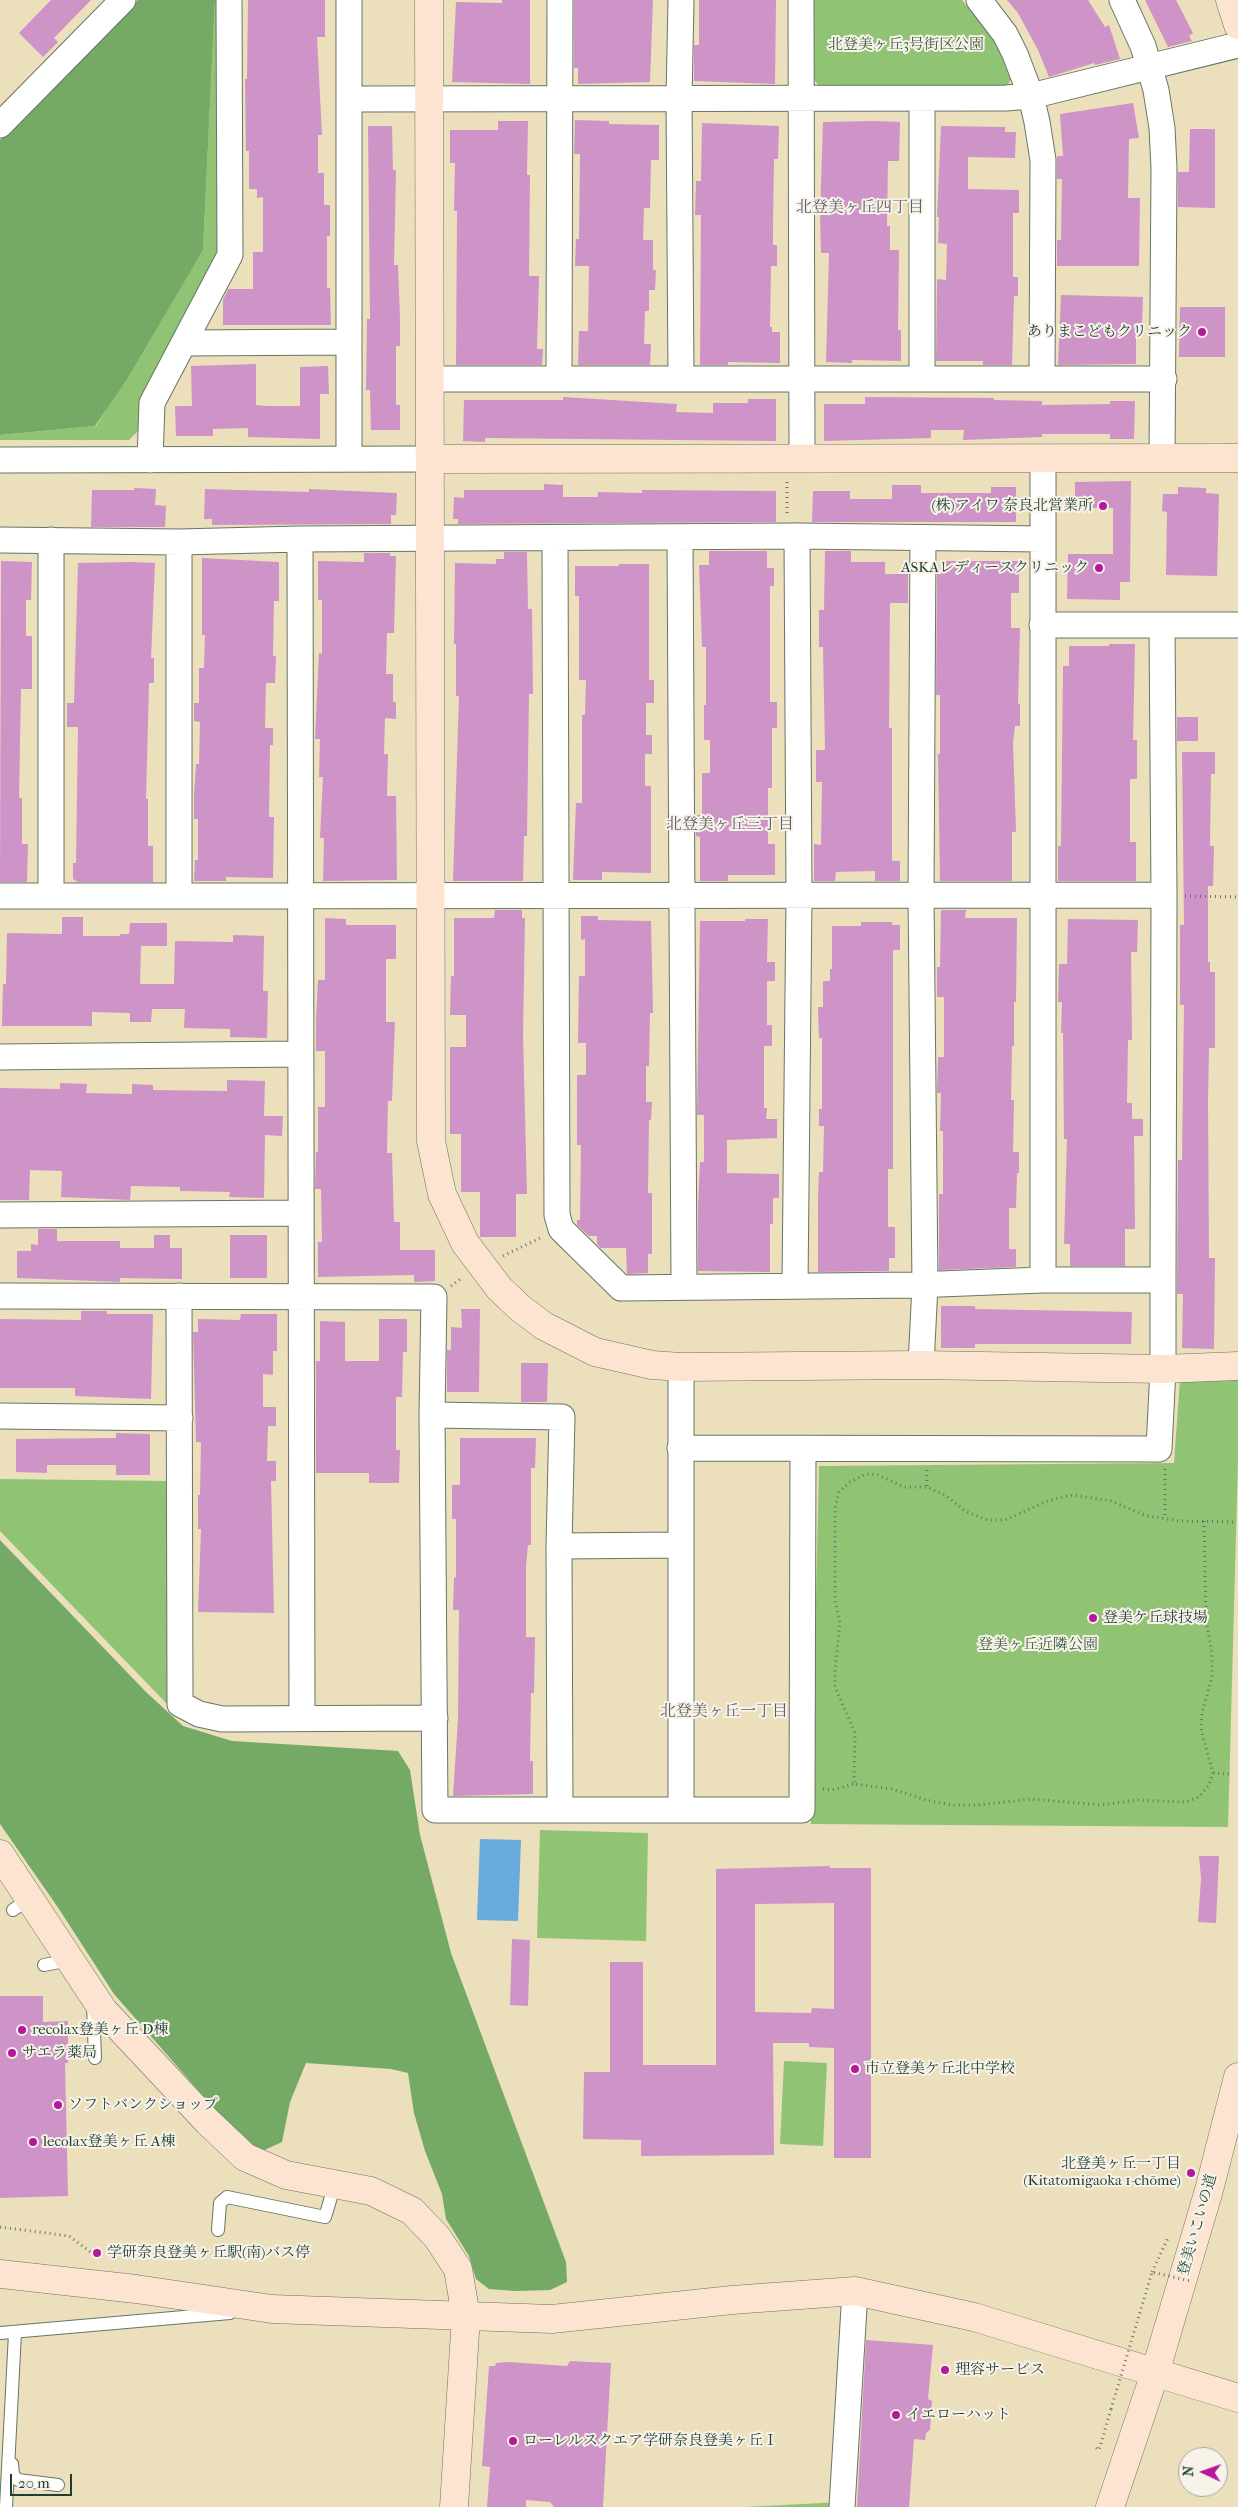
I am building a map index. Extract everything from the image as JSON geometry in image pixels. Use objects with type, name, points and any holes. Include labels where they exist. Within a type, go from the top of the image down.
[{"type":"street","points":[[150,460],[152,403],[230,255],[229,0]]},
{"type":"street","points":[[349,0],[349,458]]},
{"type":"street","points":[[430,0],[429,896],[431,1141],[442,1194],[465,1244],[486,1274],[520,1308],[569,1340],[596,1352],[623,1360],[681,1367],[920,1365],[1163,1369],[1238,1366]]},
{"type":"street","points":[[559,378],[560,0]]},
{"type":"street","points":[[681,0],[679,99],[681,377]]},
{"type":"street","points":[[794,459],[801,379],[801,0]]},
{"type":"street","points":[[979,0],[1005,34],[1018,61],[1031,96],[1043,160],[1042,378]]},
{"type":"street","points":[[1122,0],[1143,46],[1156,90],[1163,148],[1164,379],[1162,458]]},
{"type":"street","points":[[1230,0],[1238,25]]},
{"type":"street","points":[[0,125],[120,1]]},
{"type":"street","points":[[350,98],[922,99],[1031,96],[1238,45]]},
{"type":"street","points":[[922,99],[922,378]]},
{"type":"street","points":[[184,343],[349,342]]},
{"type":"street","points":[[430,379],[681,377],[801,379],[1164,379]]},
{"type":"street","points":[[1043,458],[1043,1280]]},
{"type":"street","points":[[0,460],[1238,458]]},
{"type":"street","points":[[0,540],[179,542],[300,539],[792,536],[1042,539]]},
{"type":"street","points":[[792,536],[799,895],[795,1285]]},
{"type":"street","points":[[680,537],[680,896],[684,1285]]},
{"type":"street","points":[[555,538],[557,1215],[561,1229],[621,1288],[684,1285],[925,1285],[1043,1280],[1163,1280]]},
{"type":"street","points":[[920,1365],[925,1285],[921,895],[923,538]]},
{"type":"street","points":[[300,539],[299,896],[302,1718]]},
{"type":"street","points":[[51,540],[51,896]]},
{"type":"street","points":[[179,542],[180,895]]},
{"type":"street","points":[[1042,625],[1238,625]]},
{"type":"street","points":[[680,1448],[803,1450],[1158,1449],[1163,1369],[1164,896],[1162,626]]},
{"type":"street","points":[[0,896],[1164,896]]},
{"type":"street","points":[[0,1057],[300,1054]]},
{"type":"street","points":[[0,1215],[301,1213]]},
{"type":"street","points":[[0,1296],[301,1295],[434,1297],[432,1415],[434,1810],[802,1810],[803,1450]]},
{"type":"street","points":[[180,1296],[180,1704],[199,1714],[222,1719],[435,1718]]},
{"type":"street","points":[[681,1367],[681,1809]]},
{"type":"street","points":[[432,1415],[562,1417],[559,1546],[560,1810]]},
{"type":"street","points":[[0,1416],[180,1418]]},
{"type":"street","points":[[559,1546],[680,1545]]},
{"type":"street","points":[[0,1854],[21,1904],[57,1962],[93,1995],[103,2010],[201,2116],[245,2157],[286,2175],[372,2191],[412,2211],[437,2237],[458,2269],[466,2316],[454,2507]]},
{"type":"street","name":"登美いこいの道","points":[[1110,2507],[1155,2372],[1209,2190],[1238,2077]]},
{"type":"street","points":[[0,2274],[136,2289],[272,2309],[552,2319],[722,2301],[855,2291],[974,2317],[1238,2398]]},
{"type":"street","points":[[842,2507],[855,2291]]},
{"type":"lane","points":[[93,1995],[95,2058]]},
{"type":"lane","points":[[218,2230],[220,2203],[227,2197],[325,2216],[335,2184]]},
{"type":"lane","points":[[0,2334],[272,2309]]},
{"type":"lane","points":[[6,2507],[15,2333]]},
{"type":"lane","points":[[14,2355],[18,2362],[13,2475],[18,2480],[28,2483],[58,2484]]},
{"type":"path","points":[[792,536],[794,459]]},
{"type":"path","points":[[1164,896],[1238,897]]},
{"type":"path","points":[[1158,1449],[1164,1464],[1165,1519]]},
{"type":"path","points":[[854,1784],[855,1733],[837,1694],[835,1670],[840,1622],[835,1601],[834,1508],[839,1492],[850,1482],[866,1474],[878,1474],[904,1487],[927,1487],[945,1495],[965,1511],[987,1520],[1005,1520],[1050,1500],[1073,1495],[1111,1501],[1147,1516],[1165,1519],[1236,1522]]},
{"type":"path","points":[[802,1788],[832,1790],[854,1784],[892,1789],[926,1800],[951,1804],[978,1804],[1031,1799],[1102,1805],[1137,1800],[1186,1802],[1199,1797],[1209,1785],[1213,1773],[1201,1729],[1202,1713],[1212,1676],[1212,1654],[1206,1620],[1204,1521]]},
{"type":"path","points":[[1213,1773],[1229,1774]]},
{"type":"path","points":[[0,2227],[69,2236],[103,2262]]},
{"type":"path","points":[[1096,2448],[1099,2450],[1152,2272],[1171,2232]]},
{"type":"path","points":[[1152,2272],[1190,2281]]},
{"type":"green space","points":[[138,0],[215,0],[203,250],[127,379],[95,426],[0,435],[0,140]]},
{"type":"green space","points":[[215,0],[219,0],[220,244],[217,261],[140,429],[129,440],[0,440],[0,435],[96,426],[203,250]]},
{"type":"green space","name":"北登美ヶ丘3号街区公園","points":[[812,0],[962,0],[989,32],[1013,76],[1004,91],[821,89],[813,78]]},
{"type":"green space","name":"登美ヶ丘近隣公園","points":[[1238,1378],[1238,1461],[1228,1827],[811,1824],[819,1466],[1174,1463],[1180,1380]]},
{"type":"green space","points":[[0,1479],[169,1481],[170,1707],[0,1531]]},
{"type":"green space","points":[[0,1540],[146,1692],[183,1726],[232,1741],[398,1751],[410,1770],[420,1835],[451,1953],[566,2262],[567,2282],[550,2290],[515,2291],[489,2289],[476,2279],[469,2256],[446,2219],[442,2194],[425,2151],[414,2113],[408,2073],[391,2069],[306,2063],[290,2102],[282,2142],[258,2153],[231,2128],[114,1994],[57,1906],[0,1824]]},
{"type":"green space","points":[[540,1830],[648,1833],[646,1941],[537,1938]]},
{"type":"green space","points":[[784,2061],[827,2063],[823,2146],[780,2144]]},
{"type":"green space","points":[[842,2502],[842,2507],[744,2507]]},
{"type":"water","points":[[480,1839],[521,1840],[518,1921],[477,1920]]},
{"type":"building","points":[[51,0],[91,0],[54,38],[58,42],[43,57],[19,33]]},
{"type":"building","points":[[248,0],[325,0],[325,37],[317,37],[322,135],[318,135],[318,173],[324,173],[324,205],[330,205],[330,236],[327,236],[327,288],[330,288],[331,325],[223,325],[223,300],[228,289],[253,289],[253,252],[263,252],[263,197],[257,198],[257,189],[249,189],[249,151],[246,151],[245,79],[247,79]]},
{"type":"building","points":[[502,0],[530,0],[530,84],[452,82],[456,2],[502,3]]},
{"type":"building","points":[[574,0],[653,0],[650,82],[578,84],[578,68],[574,68]]},
{"type":"building","points":[[699,0],[776,0],[775,84],[694,81],[694,45],[699,45]]},
{"type":"building","points":[[1007,0],[1088,0],[1105,27],[1109,25],[1120,59],[1095,65],[1094,63],[1049,77],[1038,50],[1018,13]]},
{"type":"building","points":[[1145,0],[1176,0],[1193,33],[1189,36],[1192,41],[1168,47]]},
{"type":"building","points":[[1133,103],[1139,138],[1129,139],[1128,198],[1140,198],[1139,266],[1057,266],[1057,240],[1061,240],[1062,179],[1057,179],[1057,156],[1063,156],[1060,114]]},
{"type":"building","points":[[575,120],[609,121],[609,124],[659,125],[659,160],[651,160],[650,208],[644,208],[643,240],[653,240],[653,270],[656,270],[655,290],[649,290],[649,311],[645,311],[644,344],[651,344],[650,365],[578,365],[579,331],[588,331],[589,266],[575,266],[576,239],[579,239],[580,154],[574,154]]},
{"type":"building","points":[[498,121],[528,121],[527,175],[530,175],[529,276],[539,276],[537,349],[543,349],[542,365],[456,365],[457,211],[454,211],[455,163],[450,163],[450,130],[498,130]]},
{"type":"building","points":[[823,122],[900,122],[899,161],[888,161],[887,226],[890,226],[890,250],[899,250],[898,330],[901,330],[901,361],[852,360],[852,363],[826,362],[829,253],[821,253],[820,215]]},
{"type":"building","points":[[702,123],[779,126],[778,159],[774,159],[773,226],[773,245],[777,245],[777,266],[771,266],[770,327],[772,327],[772,332],[780,332],[780,363],[728,362],[728,365],[700,365],[701,215],[695,215],[696,181],[701,181]]},
{"type":"building","points":[[368,126],[392,126],[393,170],[396,170],[394,265],[398,265],[400,319],[400,346],[396,346],[396,405],[400,405],[400,430],[371,430],[370,390],[366,390],[367,319],[370,319]]},
{"type":"building","points":[[941,126],[1005,127],[1005,132],[1016,132],[1015,158],[968,157],[968,189],[1019,190],[1019,213],[1013,213],[1013,277],[1018,277],[1018,296],[1014,296],[1012,365],[983,365],[983,361],[936,361],[937,279],[946,280],[947,244],[938,243],[939,217],[937,217]]},
{"type":"building","points":[[1190,129],[1215,129],[1215,208],[1178,207],[1178,172],[1189,172]]},
{"type":"building","points":[[1061,295],[1143,297],[1142,323],[1136,323],[1136,364],[1058,365]]},
{"type":"building","name":"ありまこどもクリニック","points":[[1180,307],[1225,307],[1225,357],[1179,357]]},
{"type":"building","points":[[256,364],[256,405],[268,406],[300,406],[300,367],[328,366],[329,394],[320,394],[320,439],[248,437],[248,428],[213,429],[213,436],[176,436],[175,406],[192,406],[191,366]]},
{"type":"building","points":[[563,397],[677,404],[676,412],[713,413],[713,403],[748,403],[748,399],[776,399],[776,441],[485,438],[485,442],[463,441],[464,400],[563,400]]},
{"type":"building","points":[[865,397],[994,398],[994,400],[1042,401],[1042,405],[1110,404],[1110,401],[1135,401],[1134,439],[1110,439],[1110,434],[1042,434],[1042,437],[963,440],[964,430],[931,430],[931,438],[824,441],[824,404],[865,404]]},
{"type":"building","points":[[1131,481],[1130,582],[1120,582],[1120,600],[1067,599],[1068,554],[1113,554],[1113,508],[1075,508],[1075,482]]},
{"type":"building","points":[[544,484],[563,485],[563,497],[598,497],[598,492],[642,493],[642,490],[776,491],[776,522],[458,524],[458,519],[453,519],[454,497],[464,498],[464,490],[544,490]]},
{"type":"building","points":[[892,485],[921,485],[921,493],[991,493],[991,487],[1016,487],[1016,522],[812,522],[813,491],[850,491],[850,499],[892,499]]},
{"type":"building","points":[[1178,487],[1206,488],[1206,493],[1219,494],[1217,576],[1166,575],[1167,512],[1162,511],[1163,494],[1178,494]]},
{"type":"building","points":[[134,488],[156,489],[155,505],[166,506],[165,527],[91,527],[92,490],[134,490]]},
{"type":"building","points":[[205,489],[309,492],[309,489],[397,493],[396,515],[391,515],[391,524],[212,525],[212,519],[204,519]]},
{"type":"building","points":[[709,551],[767,551],[767,568],[774,568],[774,586],[770,586],[770,702],[777,702],[777,728],[772,728],[772,788],[768,788],[768,844],[775,844],[775,875],[728,875],[728,881],[700,881],[700,837],[696,836],[696,815],[702,815],[702,773],[710,773],[710,740],[704,740],[706,647],[702,647],[699,565],[709,565]]},
{"type":"building","points":[[825,551],[851,551],[851,562],[885,562],[885,574],[908,574],[908,603],[890,603],[889,728],[892,728],[892,861],[900,861],[900,881],[875,881],[875,871],[836,872],[835,881],[814,881],[814,844],[821,845],[822,782],[816,782],[816,750],[825,750],[823,647],[819,647],[819,610],[824,610]]},
{"type":"building","points":[[504,552],[527,552],[528,609],[532,609],[533,694],[529,694],[527,836],[524,836],[523,881],[453,881],[459,696],[456,696],[456,644],[454,644],[455,563],[496,564],[496,559],[504,559]]},
{"type":"building","points":[[364,553],[390,553],[390,556],[396,556],[394,633],[387,633],[386,674],[393,674],[393,702],[396,702],[396,719],[385,718],[384,754],[388,754],[387,796],[396,796],[397,880],[323,881],[324,838],[320,838],[323,777],[319,777],[320,739],[315,739],[319,653],[322,654],[322,600],[318,600],[318,561],[364,562]]},
{"type":"building","points":[[202,558],[279,562],[279,601],[274,601],[273,656],[276,656],[275,683],[266,683],[265,728],[273,728],[273,745],[270,745],[269,817],[274,817],[273,878],[226,877],[226,881],[194,881],[195,860],[198,860],[198,819],[194,819],[194,797],[196,764],[199,764],[200,722],[194,721],[194,703],[199,703],[199,668],[204,668],[205,635],[202,635]]},
{"type":"building","points":[[1,561],[32,562],[31,600],[26,600],[26,636],[32,636],[32,689],[21,689],[19,798],[22,798],[22,844],[28,844],[27,882],[0,882]]},
{"type":"building","points":[[941,561],[1019,561],[1019,593],[1011,593],[1011,628],[1020,628],[1018,704],[1020,704],[1020,726],[1015,726],[1013,742],[1016,832],[1012,832],[1012,881],[940,881],[938,754],[940,754],[940,695],[936,695],[937,574],[941,574]]},
{"type":"building","points":[[78,563],[155,563],[151,658],[154,658],[154,683],[149,683],[146,799],[148,799],[148,846],[153,846],[153,882],[78,882],[73,879],[73,863],[76,863],[78,727],[67,727],[67,703],[74,703]]},
{"type":"building","points":[[619,564],[649,564],[649,680],[654,680],[654,703],[646,703],[646,735],[652,735],[652,754],[645,754],[645,786],[651,786],[651,873],[602,872],[602,880],[573,880],[576,803],[582,803],[582,715],[585,715],[586,680],[579,680],[579,596],[575,596],[575,566],[619,566]]},
{"type":"building","points":[[1109,644],[1135,644],[1133,740],[1137,740],[1137,779],[1130,779],[1130,842],[1136,842],[1136,881],[1058,881],[1058,846],[1061,846],[1063,666],[1069,666],[1069,646],[1109,646]]},
{"type":"building","points":[[1177,717],[1198,717],[1198,741],[1177,741]]},
{"type":"building","points":[[1182,752],[1215,752],[1215,774],[1211,774],[1210,846],[1214,846],[1213,886],[1208,886],[1208,962],[1210,962],[1210,972],[1215,972],[1215,1048],[1209,1048],[1208,1099],[1209,1258],[1215,1258],[1214,1349],[1182,1348],[1183,1294],[1177,1294],[1178,1160],[1182,1160],[1184,1005],[1180,1005],[1180,925],[1184,925]]},
{"type":"building","points":[[495,910],[522,910],[522,918],[525,918],[523,1035],[527,1194],[516,1194],[516,1237],[480,1237],[480,1192],[461,1192],[461,1134],[450,1134],[450,1047],[466,1047],[466,1015],[450,1015],[451,976],[454,976],[454,918],[494,918]]},
{"type":"building","points":[[941,910],[966,910],[965,918],[1017,918],[1016,1002],[1014,1002],[1011,1100],[1014,1100],[1013,1152],[1019,1152],[1019,1173],[1017,1173],[1016,1208],[1009,1208],[1009,1249],[1016,1249],[1016,1267],[939,1270],[939,1194],[943,1194],[943,1131],[940,1131],[941,1093],[937,1093],[938,1057],[944,1057],[944,997],[937,997],[937,967],[940,967]]},
{"type":"building","points":[[581,916],[598,916],[598,920],[651,921],[653,1013],[650,1013],[649,1066],[646,1066],[646,1102],[652,1102],[651,1120],[649,1120],[648,1193],[652,1193],[652,1254],[648,1254],[648,1273],[627,1274],[626,1248],[601,1248],[597,1244],[597,1236],[589,1236],[577,1225],[577,1220],[580,1220],[581,1145],[577,1145],[577,1075],[586,1075],[586,1043],[578,1043],[579,976],[585,976],[585,939],[581,940]]},
{"type":"building","points":[[62,917],[83,917],[83,936],[120,936],[120,934],[129,934],[130,923],[167,923],[167,946],[141,946],[140,984],[174,984],[175,941],[233,942],[233,935],[264,936],[263,991],[268,991],[267,1038],[230,1037],[230,1029],[184,1028],[185,1009],[152,1009],[151,1022],[130,1022],[130,1013],[92,1012],[92,1026],[2,1026],[3,984],[6,984],[7,933],[62,934]]},
{"type":"building","points":[[325,918],[346,919],[346,925],[396,925],[396,959],[386,959],[386,1022],[395,1022],[392,1101],[388,1101],[387,1153],[392,1153],[394,1222],[400,1222],[400,1250],[435,1250],[435,1281],[414,1282],[414,1275],[318,1277],[318,1242],[322,1242],[321,1189],[315,1189],[316,1152],[318,1152],[318,1107],[325,1107],[325,1051],[316,1051],[316,1020],[318,980],[325,980]]},
{"type":"building","points":[[745,919],[768,919],[767,962],[775,962],[775,981],[767,981],[767,1025],[772,1025],[772,1046],[764,1046],[764,1108],[767,1108],[766,1119],[777,1119],[777,1138],[727,1140],[727,1173],[779,1174],[779,1198],[773,1198],[773,1224],[770,1224],[770,1272],[698,1271],[700,1162],[704,1162],[704,1115],[697,1115],[700,921],[745,921]]},
{"type":"building","points":[[1068,919],[1138,920],[1137,952],[1131,952],[1132,1040],[1128,1040],[1127,1103],[1132,1103],[1132,1119],[1143,1119],[1143,1136],[1134,1136],[1135,1229],[1125,1229],[1125,1266],[1070,1266],[1070,1244],[1064,1244],[1067,1139],[1064,1139],[1062,1002],[1058,1002],[1059,964],[1067,964]]},
{"type":"building","points":[[861,922],[892,922],[892,925],[900,925],[900,950],[893,950],[893,1169],[888,1169],[888,1227],[895,1227],[895,1258],[889,1258],[889,1271],[818,1272],[819,1172],[823,1172],[824,1126],[819,1126],[819,1109],[822,1109],[822,1038],[819,1038],[818,1007],[823,1007],[823,981],[830,981],[830,969],[832,969],[832,926],[861,926]]},
{"type":"building","points":[[227,1080],[265,1081],[264,1116],[283,1116],[282,1136],[265,1135],[264,1198],[229,1197],[230,1192],[180,1191],[180,1187],[131,1186],[130,1200],[61,1197],[62,1171],[30,1170],[29,1200],[0,1200],[0,1088],[60,1089],[60,1083],[87,1084],[86,1093],[132,1094],[132,1084],[153,1085],[153,1090],[227,1091]]},
{"type":"building","points":[[38,1229],[57,1229],[57,1241],[120,1241],[120,1248],[154,1248],[154,1235],[170,1235],[170,1248],[182,1248],[182,1279],[120,1278],[120,1282],[17,1278],[17,1251],[31,1251],[31,1244],[38,1245]]},
{"type":"building","points":[[230,1235],[267,1235],[267,1278],[230,1278]]},
{"type":"building","points":[[941,1306],[975,1306],[975,1309],[1132,1312],[1131,1344],[975,1344],[975,1348],[941,1348]]},
{"type":"building","points":[[461,1309],[480,1309],[479,1392],[447,1392],[447,1350],[451,1350],[451,1327],[462,1328]]},
{"type":"building","points":[[81,1311],[107,1311],[107,1314],[153,1314],[151,1399],[75,1396],[75,1388],[0,1388],[0,1319],[81,1320]]},
{"type":"building","points":[[241,1314],[277,1314],[277,1351],[273,1351],[273,1375],[263,1374],[263,1407],[276,1407],[276,1426],[268,1426],[267,1461],[276,1461],[276,1481],[271,1481],[274,1613],[198,1612],[201,1529],[198,1529],[198,1495],[200,1495],[201,1442],[196,1442],[193,1332],[198,1332],[198,1319],[240,1320]]},
{"type":"building","points":[[379,1319],[407,1319],[407,1352],[403,1352],[402,1397],[396,1397],[396,1450],[400,1450],[399,1483],[369,1483],[369,1473],[316,1473],[316,1361],[320,1361],[320,1321],[345,1322],[345,1361],[379,1361]]},
{"type":"building","points":[[521,1363],[548,1363],[547,1402],[521,1402]]},
{"type":"building","points":[[116,1433],[150,1434],[150,1475],[116,1475],[116,1465],[47,1465],[47,1473],[16,1472],[16,1439],[116,1438]]},
{"type":"building","points":[[460,1438],[536,1438],[535,1468],[531,1468],[531,1545],[528,1545],[526,1565],[526,1637],[535,1637],[534,1693],[531,1693],[530,1761],[533,1761],[533,1794],[453,1796],[458,1719],[459,1610],[453,1610],[454,1577],[456,1578],[456,1519],[452,1519],[452,1485],[460,1485]]},
{"type":"building","points":[[1199,1856],[1219,1856],[1216,1923],[1198,1922],[1201,1878]]},
{"type":"building","points":[[830,1866],[830,1868],[871,1868],[871,2158],[834,2158],[834,2048],[809,2047],[809,2043],[773,2043],[774,2155],[641,2156],[641,2140],[583,2139],[584,2072],[610,2072],[610,1962],[643,1962],[643,2065],[716,2065],[716,1869]],"holes":[[[834,1903],[834,2009],[812,2008],[811,2013],[755,2012],[755,1904]]]},
{"type":"building","points":[[512,1939],[530,1940],[528,2006],[510,2005]]},
{"type":"building","points":[[0,1996],[43,1996],[43,2022],[68,2021],[68,2063],[65,2063],[68,2196],[0,2198]]},
{"type":"building","name":"イエローハット","points":[[866,2340],[933,2345],[928,2399],[932,2401],[930,2430],[926,2433],[925,2440],[914,2439],[909,2507],[857,2507]]},
{"type":"building","name":"ローレルスクエア学研奈良登美ヶ丘Ⅰ","points":[[570,2361],[611,2363],[603,2507],[554,2507],[550,2502],[526,2500],[526,2507],[487,2507],[490,2467],[482,2466],[489,2366],[508,2362],[567,2366]]},
{"type":"place","name":"ありまこどもクリニック","points":[[1202,332]]},
{"type":"place","name":"(株)アイワ 奈良北営業所","points":[[1103,506]]},
{"type":"place","name":"ASKAレディースクリニック","points":[[1099,568]]},
{"type":"place","name":"登美ケ丘球技場","points":[[1093,1618]]},
{"type":"place","name":"recolax登美ヶ丘 D棟","points":[[22,2030]]},
{"type":"place","name":"サエラ薬局","points":[[12,2053]]},
{"type":"place","name":"市立登美ケ丘北中学校","points":[[855,2069]]},
{"type":"place","name":"ソフトバンクショップ","points":[[58,2105]]},
{"type":"place","name":"lecolax登美ヶ丘 A棟","points":[[33,2142]]},
{"type":"place","name":"北登美ヶ丘一丁目 (Kitatomigaoka 1-chōme)","points":[[1191,2173]]},
{"type":"place","name":"学研奈良登美ヶ丘駅(南)バス停","points":[[97,2253]]},
{"type":"place","name":"理容サービス","points":[[945,2370]]},
{"type":"place","name":"イエローハット","points":[[896,2415]]},
{"type":"place","name":"ローレルスクエア学研奈良登美ヶ丘Ⅰ","points":[[513,2441]]},
{"type":"district","name":"北登美ヶ丘四丁目","points":[[860,208]]},
{"type":"district","name":"北登美ヶ丘三丁目","points":[[730,825]]},
{"type":"district","name":"北登美ヶ丘一丁目","points":[[724,1712]]}]
